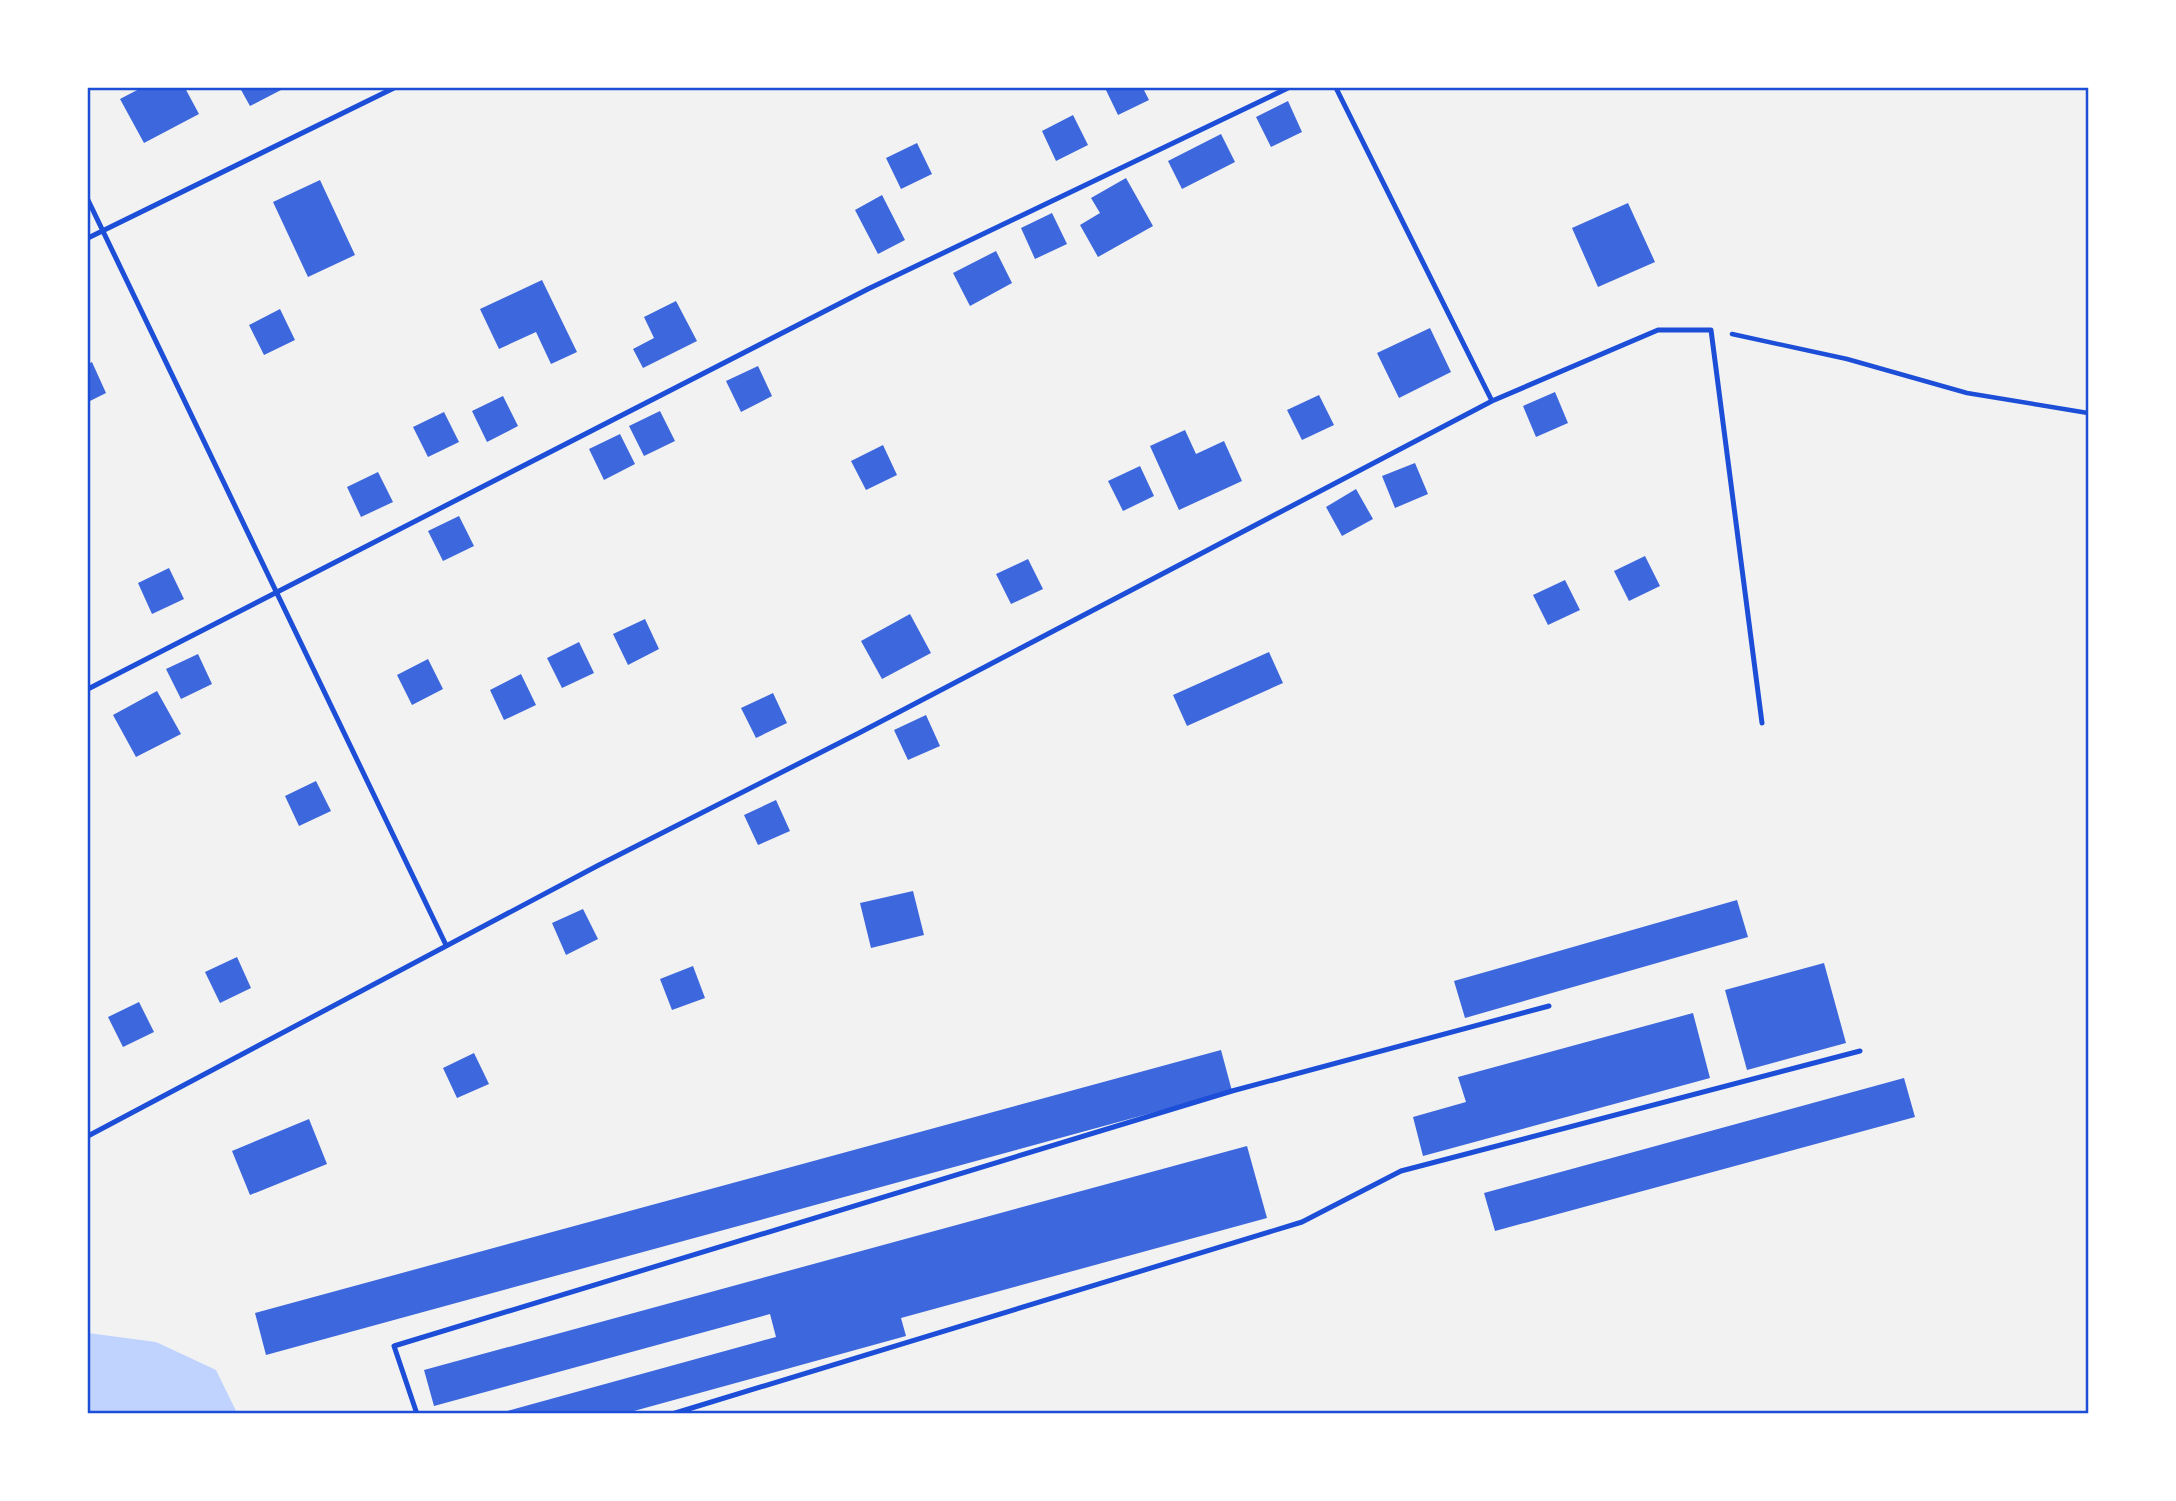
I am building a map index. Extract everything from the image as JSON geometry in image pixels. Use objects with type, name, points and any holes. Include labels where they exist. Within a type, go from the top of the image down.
[{"type":"lane","points":[[88,238],[394,88]]},
{"type":"lane","points":[[88,689],[868,289],[1288,88]]},
{"type":"lane","points":[[1336,88],[1492,401]]},
{"type":"lane","points":[[88,200],[446,945]]},
{"type":"lane","points":[[88,1136],[446,945],[1492,401],[1658,330],[1711,330],[1762,723]]},
{"type":"lane","points":[[418,1413],[394,1346],[1232,1091],[1549,1006]]},
{"type":"lane","points":[[673,1413],[1302,1222],[1401,1171],[1860,1051]]},
{"type":"path","points":[[1711,330],[1847,359],[1968,393],[2088,413]]},
{"type":"water","points":[[88,1333],[156,1342],[216,1370],[237,1413],[88,1413]]},
{"type":"building","points":[[141,88],[185,88],[199,114],[144,143],[120,99]]},
{"type":"building","points":[[240,88],[280,88],[281,90],[250,106]]},
{"type":"building","points":[[1105,88],[1143,88],[1149,100],[1118,115]]},
{"type":"building","points":[[1288,101],[1302,132],[1271,147],[1256,117]]},
{"type":"building","points":[[1073,115],[1088,145],[1056,161],[1042,131]]},
{"type":"building","points":[[1221,134],[1235,162],[1182,189],[1168,161]]},
{"type":"building","points":[[917,143],[932,174],[901,189],[886,158]]},
{"type":"building","points":[[1126,178],[1153,226],[1098,257],[1080,225],[1100,213],[1091,198]]},
{"type":"building","points":[[320,180],[355,255],[308,277],[273,202]]},
{"type":"building","points":[[882,195],[905,240],[878,254],[855,210]]},
{"type":"building","points":[[1628,203],[1655,262],[1598,287],[1572,228]]},
{"type":"building","points":[[1052,213],[1067,244],[1035,259],[1021,228]]},
{"type":"building","points":[[996,251],[1012,283],[970,306],[953,273]]},
{"type":"building","points":[[542,280],[577,352],[551,364],[536,332],[499,349],[480,309]]},
{"type":"building","points":[[676,301],[697,341],[643,368],[633,349],[654,338],[644,317]]},
{"type":"building","points":[[280,309],[295,340],[264,355],[249,325]]},
{"type":"building","points":[[1430,328],[1451,372],[1399,398],[1377,353]]},
{"type":"building","points":[[92,362],[106,393],[88,402],[88,364]]},
{"type":"building","points":[[758,366],[772,396],[741,412],[726,381]]},
{"type":"building","points":[[1555,392],[1568,423],[1536,437],[1523,406]]},
{"type":"building","points":[[1319,395],[1334,425],[1302,440],[1287,410]]},
{"type":"building","points":[[503,396],[518,426],[487,442],[472,411]]},
{"type":"building","points":[[660,411],[675,441],[644,456],[629,426]]},
{"type":"building","points":[[444,412],[459,442],[428,457],[413,427]]},
{"type":"building","points":[[1185,430],[1196,454],[1224,441],[1242,481],[1179,510],[1150,446]]},
{"type":"building","points":[[620,434],[635,464],[604,480],[589,449]]},
{"type":"building","points":[[883,445],[897,475],[866,490],[851,461]]},
{"type":"building","points":[[1415,463],[1428,494],[1395,508],[1382,476]]},
{"type":"building","points":[[1140,466],[1154,496],[1123,511],[1108,481]]},
{"type":"building","points":[[378,472],[393,502],[361,517],[347,487]]},
{"type":"building","points":[[1356,489],[1373,519],[1342,536],[1326,507]]},
{"type":"building","points":[[459,516],[474,546],[443,561],[428,531]]},
{"type":"building","points":[[1645,556],[1660,586],[1629,601],[1614,571]]},
{"type":"building","points":[[1028,559],[1043,589],[1011,604],[996,574]]},
{"type":"building","points":[[169,568],[184,599],[152,614],[138,583]]},
{"type":"building","points":[[1565,580],[1580,610],[1548,625],[1533,595]]},
{"type":"building","points":[[910,614],[931,653],[882,679],[861,641]]},
{"type":"building","points":[[645,619],[659,649],[628,665],[613,634]]},
{"type":"building","points":[[579,642],[594,673],[562,688],[547,658]]},
{"type":"building","points":[[1269,652],[1283,683],[1187,726],[1173,695]]},
{"type":"building","points":[[198,654],[212,684],[181,699],[166,669]]},
{"type":"building","points":[[428,659],[443,689],[412,705],[397,675]]},
{"type":"building","points":[[521,674],[536,705],[504,720],[490,690]]},
{"type":"building","points":[[157,691],[181,734],[136,757],[113,715]]},
{"type":"building","points":[[773,693],[787,723],[756,738],[741,708]]},
{"type":"building","points":[[926,715],[940,746],[908,760],[894,730]]},
{"type":"building","points":[[316,781],[331,811],[299,826],[285,796]]},
{"type":"building","points":[[776,800],[790,831],[758,845],[744,815]]},
{"type":"building","points":[[913,891],[924,935],[871,948],[860,903]]},
{"type":"building","points":[[1737,900],[1748,937],[1465,1018],[1454,981]]},
{"type":"building","points":[[583,909],[598,939],[566,955],[552,923]]},
{"type":"building","points":[[237,957],[251,988],[220,1003],[205,972]]},
{"type":"building","points":[[1824,963],[1846,1043],[1747,1070],[1725,990]]},
{"type":"building","points":[[693,966],[705,998],[672,1010],[660,979]]},
{"type":"building","points":[[139,1002],[154,1032],[123,1047],[108,1017]]},
{"type":"building","points":[[1693,1013],[1710,1078],[1423,1156],[1413,1117],[1466,1102],[1458,1077]]},
{"type":"building","points":[[1221,1050],[1232,1091],[266,1355],[255,1313]]},
{"type":"building","points":[[474,1053],[489,1084],[457,1098],[443,1068]]},
{"type":"building","points":[[1904,1078],[1915,1117],[1495,1231],[1484,1193]]},
{"type":"building","points":[[309,1119],[327,1164],[250,1195],[232,1151]]},
{"type":"building","points":[[1247,1146],[1267,1218],[901,1318],[906,1336],[623,1414],[496,1414],[776,1337],[770,1314],[434,1406],[424,1370]]}]
